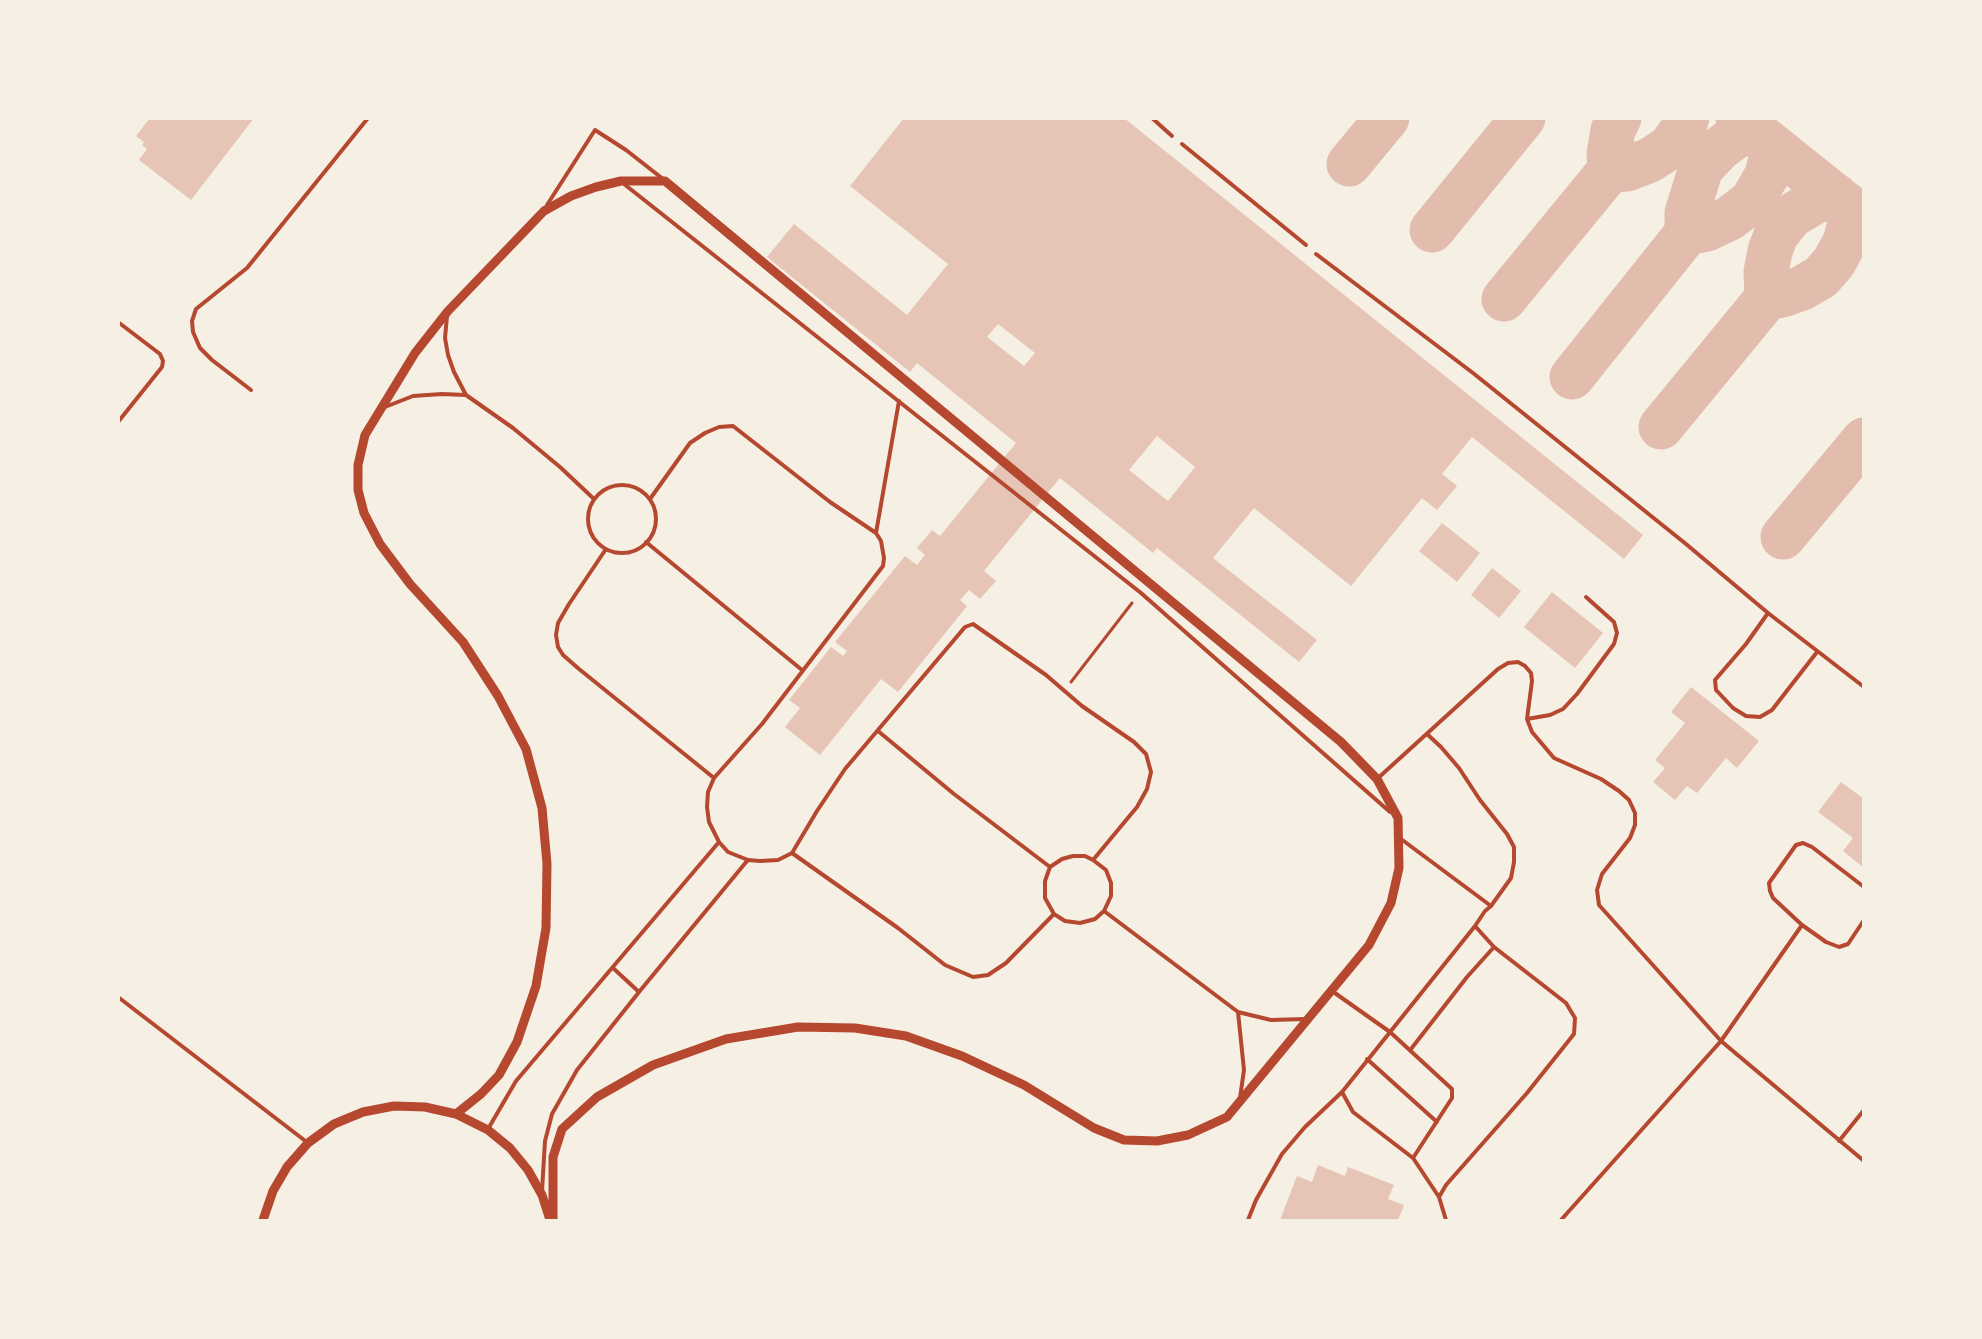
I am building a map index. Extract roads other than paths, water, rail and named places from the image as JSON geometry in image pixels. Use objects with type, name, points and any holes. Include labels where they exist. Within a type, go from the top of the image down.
[{"type":"street","points":[[456,1114],[499,1076],[517,1042],[536,986],[546,928],[547,864],[542,808],[526,749],[498,696],[463,642],[410,584],[380,544],[364,513],[358,490],[358,465],[365,435],[414,353],[448,311],[544,211],[571,196],[621,181],[665,181],[1341,742],[1377,779],[1398,818],[1399,868],[1391,903],[1369,945],[1227,1117],[1188,1135],[1157,1141],[1124,1140],[1094,1128],[1024,1085],[962,1056],[906,1036],[855,1028],[798,1027],[726,1039],[653,1065],[597,1097],[562,1129],[554,1157],[552,1221]]},
{"type":"street","points":[[263,1221],[273,1191],[287,1167],[308,1143],[334,1124],[363,1112],[394,1106],[425,1107],[456,1114],[488,1130],[516,1155],[528,1170],[542,1195],[552,1221]]},
{"type":"lane","points":[[251,390],[200,348],[193,332],[192,321],[196,309],[247,268],[368,118]]},
{"type":"lane","points":[[1152,118],[1172,136]]},
{"type":"lane","points":[[544,211],[595,130],[626,150],[665,181]]},
{"type":"lane","points":[[1182,144],[1306,245]]},
{"type":"lane","points":[[621,181],[1141,593],[1398,818]]},
{"type":"lane","points":[[1316,254],[1483,380],[1768,613],[1863,687]]},
{"type":"lane","points":[[448,311],[445,338],[448,355],[466,395],[513,428],[594,499]]},
{"type":"lane","points":[[118,322],[160,354],[163,361],[162,367],[118,422]]},
{"type":"lane","points":[[380,410],[413,396],[466,395]]},
{"type":"lane","points":[[876,533],[899,401]]},
{"type":"lane","points":[[650,499],[690,443],[705,433],[733,426],[830,502],[876,533],[881,541],[883,566],[752,736],[714,778],[708,792],[709,822],[719,842],[728,852],[748,861],[778,860],[792,854],[834,785],[970,624],[976,624],[1082,706],[1134,742],[1146,754],[1151,772],[1147,789],[1137,807],[1093,860]]},
{"type":"lane","points":[[622,484],[638,488],[650,499],[656,513],[655,529],[646,542],[634,550],[620,553],[606,549],[592,536],[587,517],[594,499],[606,488],[622,484]]},
{"type":"lane","points":[[646,542],[802,670]]},
{"type":"lane","points":[[606,549],[568,603],[558,623],[556,635],[558,647],[563,655],[587,676],[714,778]]},
{"type":"lane","points":[[1527,719],[1550,715],[1563,709],[1614,644],[1617,633],[1614,622],[1586,597]]},
{"type":"lane","points":[[1768,613],[1746,644],[1715,680],[1716,690],[1733,708],[1746,716],[1760,717],[1772,710],[1817,652]]},
{"type":"lane","points":[[1377,779],[1498,669],[1508,663],[1518,662],[1531,673],[1532,689],[1527,719],[1532,732],[1554,758],[1601,779],[1619,790],[1629,800],[1635,813],[1635,825],[1630,838],[1602,874],[1597,890],[1599,905],[1721,1041],[1863,1161]]},
{"type":"lane","points":[[878,731],[954,794],[1050,867]]},
{"type":"lane","points":[[1248,1221],[1256,1200],[1282,1154],[1305,1127],[1342,1092],[1511,878],[1514,847],[1507,834],[1480,800],[1459,768],[1426,734]]},
{"type":"lane","points":[[1398,836],[1491,906]]},
{"type":"lane","points":[[488,1130],[516,1080],[719,842]]},
{"type":"lane","points":[[1863,887],[1812,847],[1803,843],[1796,845],[1769,883],[1773,898],[1802,925],[1826,942],[1839,947],[1848,944],[1863,920]]},
{"type":"lane","points":[[792,854],[898,928],[945,965],[973,977],[988,975],[1006,963],[1054,914]]},
{"type":"lane","points":[[1085,856],[1106,870],[1111,883],[1111,896],[1104,911],[1095,919],[1080,923],[1065,921],[1054,914],[1045,898],[1045,881],[1050,867],[1062,859],[1085,856]]},
{"type":"lane","points":[[542,1195],[545,1141],[552,1114],[577,1070],[748,861]]},
{"type":"lane","points":[[1104,911],[1238,1012],[1271,1020],[1307,1019]]},
{"type":"lane","points":[[1561,1221],[1721,1041],[1802,925]]},
{"type":"lane","points":[[1438,1197],[1574,1034],[1575,1018],[1566,1003],[1494,947],[1475,926]]},
{"type":"lane","points":[[1411,1049],[1467,977],[1494,947]]},
{"type":"lane","points":[[613,968],[639,992]]},
{"type":"lane","points":[[1332,990],[1411,1049],[1452,1089],[1452,1098],[1413,1158]]},
{"type":"lane","points":[[118,997],[308,1143]]},
{"type":"lane","points":[[1238,1012],[1244,1070],[1239,1101]]},
{"type":"lane","points":[[1368,1059],[1437,1122]]},
{"type":"lane","points":[[1342,1092],[1353,1112],[1413,1158],[1438,1197],[1446,1221]]},
{"type":"lane","points":[[1839,1141],[1863,1110]]}]
